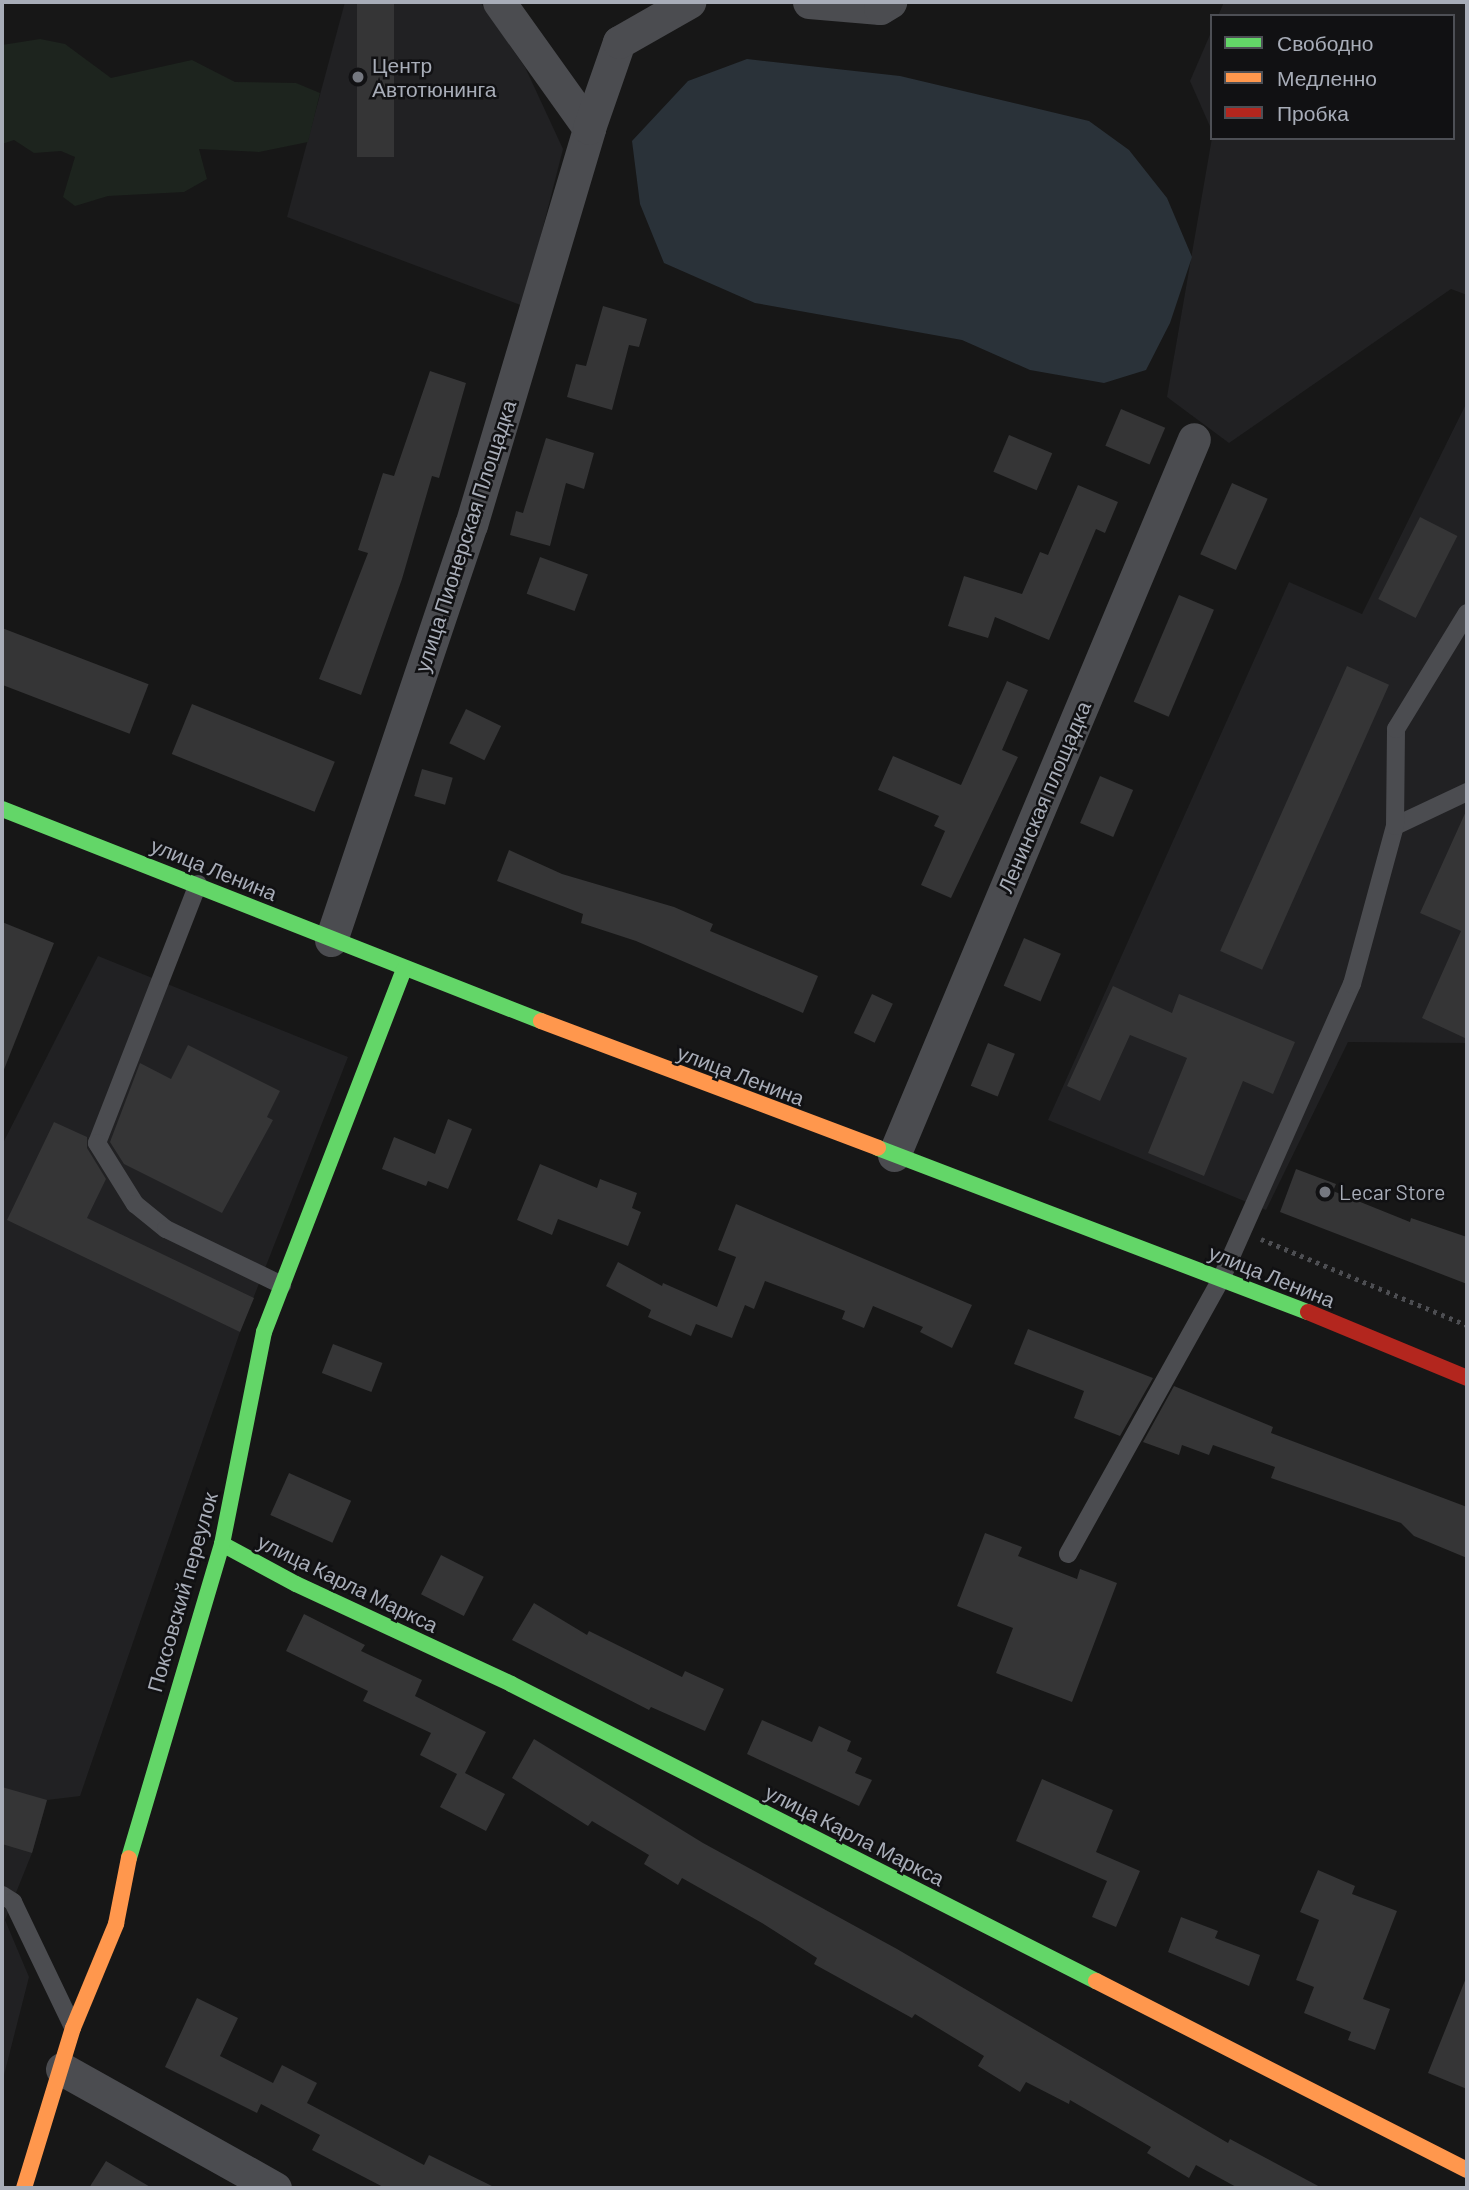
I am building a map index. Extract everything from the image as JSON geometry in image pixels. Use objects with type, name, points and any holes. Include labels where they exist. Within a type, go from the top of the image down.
[{"type":"street","points":[[499,2],[589,128]]},
{"type":"street","name":"улица Пионерская Площадка","points":[[331,940],[471,525],[589,128],[619,42],[689,2]]},
{"type":"street","points":[[808,2],[880,8],[890,2]]},
{"type":"street","name":"Ленинская площадка","points":[[894,1156],[1194,439]]},
{"type":"street","name":"улица Ленина","points":[[2,809],[198,884],[404,971],[1222,1277],[1467,1378]]},
{"type":"street","name":"Поксовский переулок","points":[[24,2188],[73,2028],[116,1924],[136,1826],[222,1544],[264,1332],[404,971]]},
{"type":"street","name":"улица Карла Маркса","points":[[222,1544],[296,1584],[523,1691],[1467,2170]]},
{"type":"street","points":[[62,2069],[275,2188]]},
{"type":"lane","points":[[1069,1554],[1222,1277],[1352,984],[1395,826],[1396,729],[1467,613]]},
{"type":"lane","points":[[1395,826],[1467,792]]},
{"type":"lane","points":[[198,884],[97,1143],[135,1204],[166,1229],[282,1285]]},
{"type":"lane","points":[[2,1895],[13,1902],[73,2028]]},
{"type":"path","points":[[1242,1231],[1467,1325]]},
{"type":"shaded area","points":[[345,2],[480,2],[525,67],[563,149],[523,306],[287,217]]},
{"type":"shaded area","points":[[1224,2],[1467,2],[1467,295],[1451,289],[1229,443],[1167,397],[1212,140],[1455,140],[1455,14],[1219,14]]},
{"type":"shaded area","points":[[1210,35],[1210,126],[1190,81]]},
{"type":"shaded area","points":[[40,39],[65,44],[111,78],[192,60],[235,82],[296,83],[320,93],[308,142],[259,152],[199,149],[207,179],[184,192],[108,196],[75,206],[63,197],[75,157],[61,151],[34,153],[14,140],[2,144],[2,45]]},
{"type":"shaded area","points":[[747,59],[900,76],[1089,121],[1129,150],[1167,198],[1192,257],[1170,323],[1146,370],[1104,383],[1030,370],[962,340],[755,303],[664,263],[640,204],[632,141],[688,81]]},
{"type":"shaded area","points":[[1467,402],[1467,1043],[1348,1042],[1266,1210],[1048,1120],[1289,582],[1362,614]]},
{"type":"shaded area","points":[[98,956],[348,1057],[240,1332],[80,1796],[47,1800],[32,1853],[5,1920],[29,1977],[2,2083],[2,1145]]},
{"type":"building","points":[[357,2],[394,2],[394,157],[357,157]]},
{"type":"building","points":[[603,306],[647,319],[639,347],[629,345],[612,410],[567,397],[576,364],[586,366]]},
{"type":"building","points":[[430,371],[466,383],[439,478],[432,476],[402,579],[361,695],[319,679],[368,553],[358,550],[383,473],[394,476]]},
{"type":"building","points":[[1121,409],[1165,428],[1150,465],[1105,446]]},
{"type":"building","points":[[1009,435],[1052,453],[1037,490],[993,472]]},
{"type":"building","points":[[546,438],[594,453],[584,489],[566,483],[550,546],[510,535],[516,511],[523,513]]},
{"type":"building","points":[[1232,483],[1268,499],[1236,570],[1200,554]]},
{"type":"building","points":[[1078,485],[1118,502],[1105,533],[1096,529],[1049,640],[995,617],[988,638],[948,626],[964,576],[1022,594],[1040,552],[1048,555]]},
{"type":"building","points":[[1420,517],[1457,536],[1416,618],[1378,599]]},
{"type":"building","points":[[540,557],[588,574],[575,611],[527,594]]},
{"type":"building","points":[[1179,595],[1214,610],[1169,717],[1134,702]]},
{"type":"building","points":[[2,628],[149,684],[130,734],[2,685]]},
{"type":"building","points":[[1347,666],[1389,685],[1262,970],[1220,951]]},
{"type":"building","points":[[1007,681],[1028,690],[1002,750],[1018,757],[951,898],[921,885],[945,831],[934,826],[939,816],[878,790],[893,756],[961,785]]},
{"type":"building","points":[[192,704],[335,762],[315,812],[172,754]]},
{"type":"building","points":[[466,709],[501,726],[484,760],[449,743]]},
{"type":"building","points":[[422,769],[453,778],[445,805],[414,796]]},
{"type":"building","points":[[1100,776],[1133,790],[1113,837],[1080,823]]},
{"type":"building","points":[[1467,809],[1467,1039],[1422,1018],[1461,931],[1420,913]]},
{"type":"building","points":[[509,850],[562,874],[674,907],[713,924],[710,931],[818,976],[803,1013],[636,941],[581,923],[583,914],[497,881]]},
{"type":"building","points":[[2,922],[54,943],[3,1072],[2,1072]]},
{"type":"building","points":[[1024,938],[1061,954],[1041,1001],[1004,986]]},
{"type":"building","points":[[1113,986],[1172,1013],[1179,994],[1295,1042],[1273,1094],[1243,1081],[1204,1176],[1148,1153],[1187,1058],[1130,1035],[1100,1101],[1067,1086]]},
{"type":"building","points":[[872,994],[893,1004],[875,1043],[854,1033]]},
{"type":"building","points":[[988,1043],[1015,1054],[998,1097],[971,1086]]},
{"type":"building","points":[[188,1045],[280,1091],[267,1117],[273,1120],[222,1213],[124,1164],[110,1142],[140,1063],[171,1079]]},
{"type":"building","points":[[448,1119],[472,1129],[448,1189],[428,1181],[426,1186],[382,1169],[394,1137],[435,1154]]},
{"type":"building","points":[[54,1122],[87,1137],[87,1148],[106,1179],[87,1218],[254,1298],[240,1332],[7,1220]]},
{"type":"building","points":[[540,1164],[597,1188],[600,1179],[637,1193],[632,1208],[641,1212],[628,1246],[558,1219],[552,1235],[517,1220]]},
{"type":"building","points":[[1296,1169],[1336,1184],[1333,1191],[1410,1222],[1411,1218],[1467,1237],[1467,1284],[1280,1212]]},
{"type":"building","points":[[736,1204],[972,1305],[952,1348],[920,1332],[923,1327],[873,1306],[864,1328],[842,1319],[845,1311],[765,1281],[754,1309],[745,1305],[732,1338],[696,1324],[691,1336],[648,1317],[651,1310],[606,1286],[618,1262],[662,1286],[663,1283],[717,1307],[736,1257],[718,1250]]},
{"type":"building","points":[[1028,1329],[1153,1378],[1120,1436],[1074,1418],[1084,1391],[1014,1364]]},
{"type":"building","points":[[333,1344],[382,1363],[371,1392],[322,1373]]},
{"type":"building","points":[[1174,1386],[1273,1427],[1271,1433],[1467,1507],[1467,1558],[1414,1536],[1401,1523],[1271,1478],[1275,1467],[1213,1445],[1209,1455],[1182,1445],[1179,1455],[1143,1442]]},
{"type":"building","points":[[289,1473],[351,1501],[332,1543],[270,1515]]},
{"type":"building","points":[[985,1533],[1022,1547],[1018,1556],[1077,1579],[1080,1569],[1117,1583],[1072,1702],[996,1673],[1013,1628],[957,1606]]},
{"type":"building","points":[[441,1555],[484,1577],[464,1616],[421,1594]]},
{"type":"building","points":[[534,1603],[587,1635],[589,1631],[682,1677],[685,1671],[724,1689],[705,1731],[651,1707],[649,1710],[512,1640]]},
{"type":"building","points":[[304,1614],[365,1645],[361,1651],[422,1680],[415,1696],[486,1732],[465,1773],[505,1794],[486,1831],[440,1807],[457,1774],[420,1755],[431,1733],[363,1701],[368,1691],[286,1651]]},
{"type":"building","points":[[762,1720],[812,1742],[819,1726],[851,1741],[847,1751],[862,1758],[855,1773],[872,1780],[859,1806],[747,1754]]},
{"type":"building","points":[[534,1739],[703,1843],[897,1949],[1228,2143],[1230,2139],[1322,2188],[1238,2188],[1196,2165],[1189,2178],[1147,2153],[1151,2147],[1070,2100],[1069,2104],[1026,2082],[1020,2092],[978,2066],[984,2056],[915,2014],[912,2018],[814,1964],[817,1958],[682,1878],[678,1885],[644,1864],[649,1855],[592,1821],[588,1826],[512,1778]]},
{"type":"building","points":[[1042,1779],[1113,1810],[1096,1852],[1140,1871],[1116,1927],[1092,1917],[1107,1881],[1016,1841]]},
{"type":"building","points":[[2,1787],[47,1800],[32,1853],[2,1844]]},
{"type":"building","points":[[1318,1870],[1355,1886],[1352,1894],[1397,1911],[1363,1999],[1390,2009],[1375,2050],[1348,2040],[1351,2032],[1304,2013],[1314,1987],[1296,1980],[1319,1920],[1300,1912]]},
{"type":"building","points":[[1181,1917],[1218,1931],[1215,1938],[1260,1955],[1249,1986],[1168,1952]]},
{"type":"building","points":[[1467,1978],[1467,2089],[1428,2073]]},
{"type":"building","points":[[197,1998],[238,2018],[220,2056],[273,2083],[282,2065],[317,2083],[307,2103],[424,2165],[429,2155],[496,2188],[385,2188],[312,2150],[320,2135],[261,2104],[257,2113],[165,2067]]},
{"type":"building","points":[[106,2161],[152,2188],[89,2188]]},
{"type":"traffic: fast","points":[[2,809],[541,1021]]},
{"type":"traffic: fast","points":[[129,1858],[222,1544],[264,1332],[404,970]]},
{"type":"traffic: fast","points":[[878,1148],[1308,1312]]},
{"type":"traffic: fast","points":[[222,1544],[296,1584],[511,1684],[1096,1981]]},
{"type":"traffic: slow","points":[[541,1021],[878,1148]]},
{"type":"traffic: slow","points":[[24,2188],[73,2028],[116,1924],[129,1858]]},
{"type":"traffic: slow","points":[[1096,1981],[1467,2170]]},
{"type":"traffic: jam","points":[[1308,1312],[1467,1378]]},
{"type":"place","name":"Центр Автотюнинга","points":[[358,77]]},
{"type":"place","name":"Lecar Store","points":[[1325,1192]]}]
